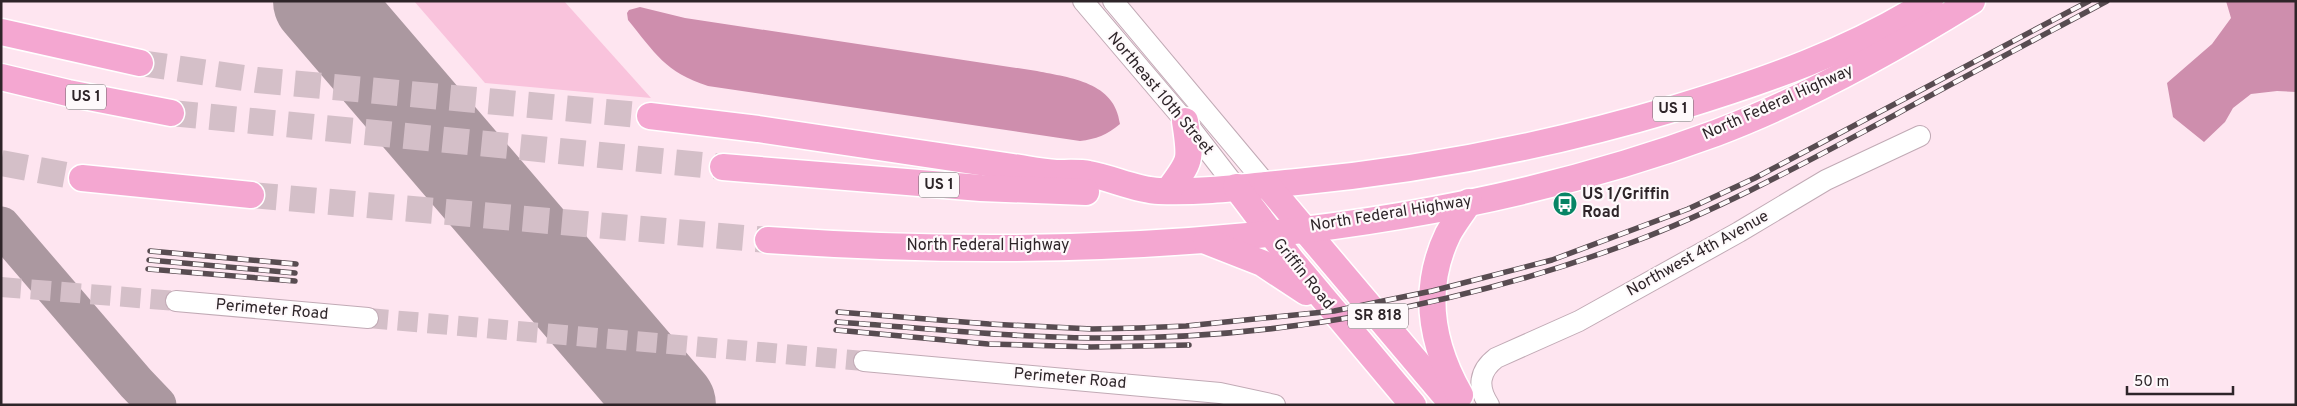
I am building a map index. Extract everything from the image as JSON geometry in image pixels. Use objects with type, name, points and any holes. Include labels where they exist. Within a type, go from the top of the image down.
[{"type":"main road","name":"North Federal Highway","points":[[723,166],[990,188],[1087,192],[1162,191],[1236,187],[1344,178],[1516,149],[1654,115],[1741,89],[1789,72],[1861,40],[1930,1]]},
{"type":"main road","name":"North Federal Highway","points":[[768,240],[970,249],[1201,239],[1350,223],[1469,202],[1563,182],[1718,132],[1793,99],[1902,44],[1972,1]]},
{"type":"main road","points":[[1,32],[140,63]]},
{"type":"main road","name":"US 1","points":[[1,77],[77,95],[171,113]]},
{"type":"main road","points":[[650,116],[758,129],[1013,168],[1054,173],[1087,173],[1162,191],[1184,170],[1189,157],[1185,121]]},
{"type":"main road","points":[[82,178],[251,195]]},
{"type":"main road","name":"Griffin Road","points":[[1267,185],[1453,405]]},
{"type":"main road","name":"Griffin Road","points":[[1236,187],[1269,232],[1413,405]]},
{"type":"main road","points":[[1466,405],[1444,366],[1439,351],[1434,322],[1432,291],[1440,253],[1469,202]]},
{"type":"main road","points":[[1201,239],[1262,263],[1334,311]]},
{"type":"street","name":"Northeast 10th Street","points":[[1083,1],[1185,121],[1236,187]]},
{"type":"street","name":"Northeast 10th Street","points":[[1113,1],[1267,185]]},
{"type":"street","points":[[1789,72],[1793,99]]},
{"type":"street","name":"Northwest 4th Avenue","points":[[1489,405],[1481,386],[1482,376],[1487,365],[1496,358],[1579,321],[1739,232],[1826,180],[1920,136]]},
{"type":"street","name":"Perimeter Road","points":[[176,301],[368,318]]},
{"type":"street","name":"Perimeter Road","points":[[864,361],[1220,393],[1275,405]]},
{"type":"shaded area","points":[[414,1],[564,1],[651,98],[485,83]]},
{"type":"shaded area","points":[[2226,1],[2296,1],[2296,92],[2277,91],[2251,94],[2233,108],[2225,122],[2204,142],[2173,117],[2167,83],[2212,44],[2231,18]]},
{"type":"shaded area","points":[[640,7],[685,18],[1064,76],[1089,84],[1101,91],[1110,99],[1120,124],[1101,136],[1080,141],[708,86],[671,68],[654,52],[628,20],[627,13],[629,10]]},
{"type":"taxiway","points":[[296,1],[343,39],[392,83]]},
{"type":"taxiway","points":[[1,226],[157,405]]},
{"type":"runway","points":[[321,1],[668,405]]},
{"type":"tunnel","points":[[140,63],[257,80],[650,116]]},
{"type":"tunnel","points":[[171,113],[723,167]]},
{"type":"tunnel","points":[[1,163],[82,178]]},
{"type":"tunnel","points":[[251,195],[768,240]]},
{"type":"tunnel","points":[[1,287],[176,301]]},
{"type":"tunnel","points":[[368,318],[864,361]]},
{"type":"railway","points":[[838,312],[989,324],[1092,329],[1139,328],[1186,326],[1334,311],[1432,291],[1552,260],[1688,209],[1755,178],[2089,1]]},
{"type":"railway","points":[[837,322],[1028,336],[1092,338],[1161,337],[1230,333],[1367,315],[1502,284],[1568,265],[1667,229],[1700,214],[1829,150],[2107,1]]},
{"type":"railway","points":[[150,251],[296,264]]},
{"type":"railway","points":[[149,260],[295,273]]},
{"type":"railway","points":[[148,269],[295,281]]},
{"type":"railway","points":[[836,330],[988,344],[1091,347],[1189,345]]},
{"type":"place","name":"US 1/Griffin Road","points":[[1565,204]]}]
